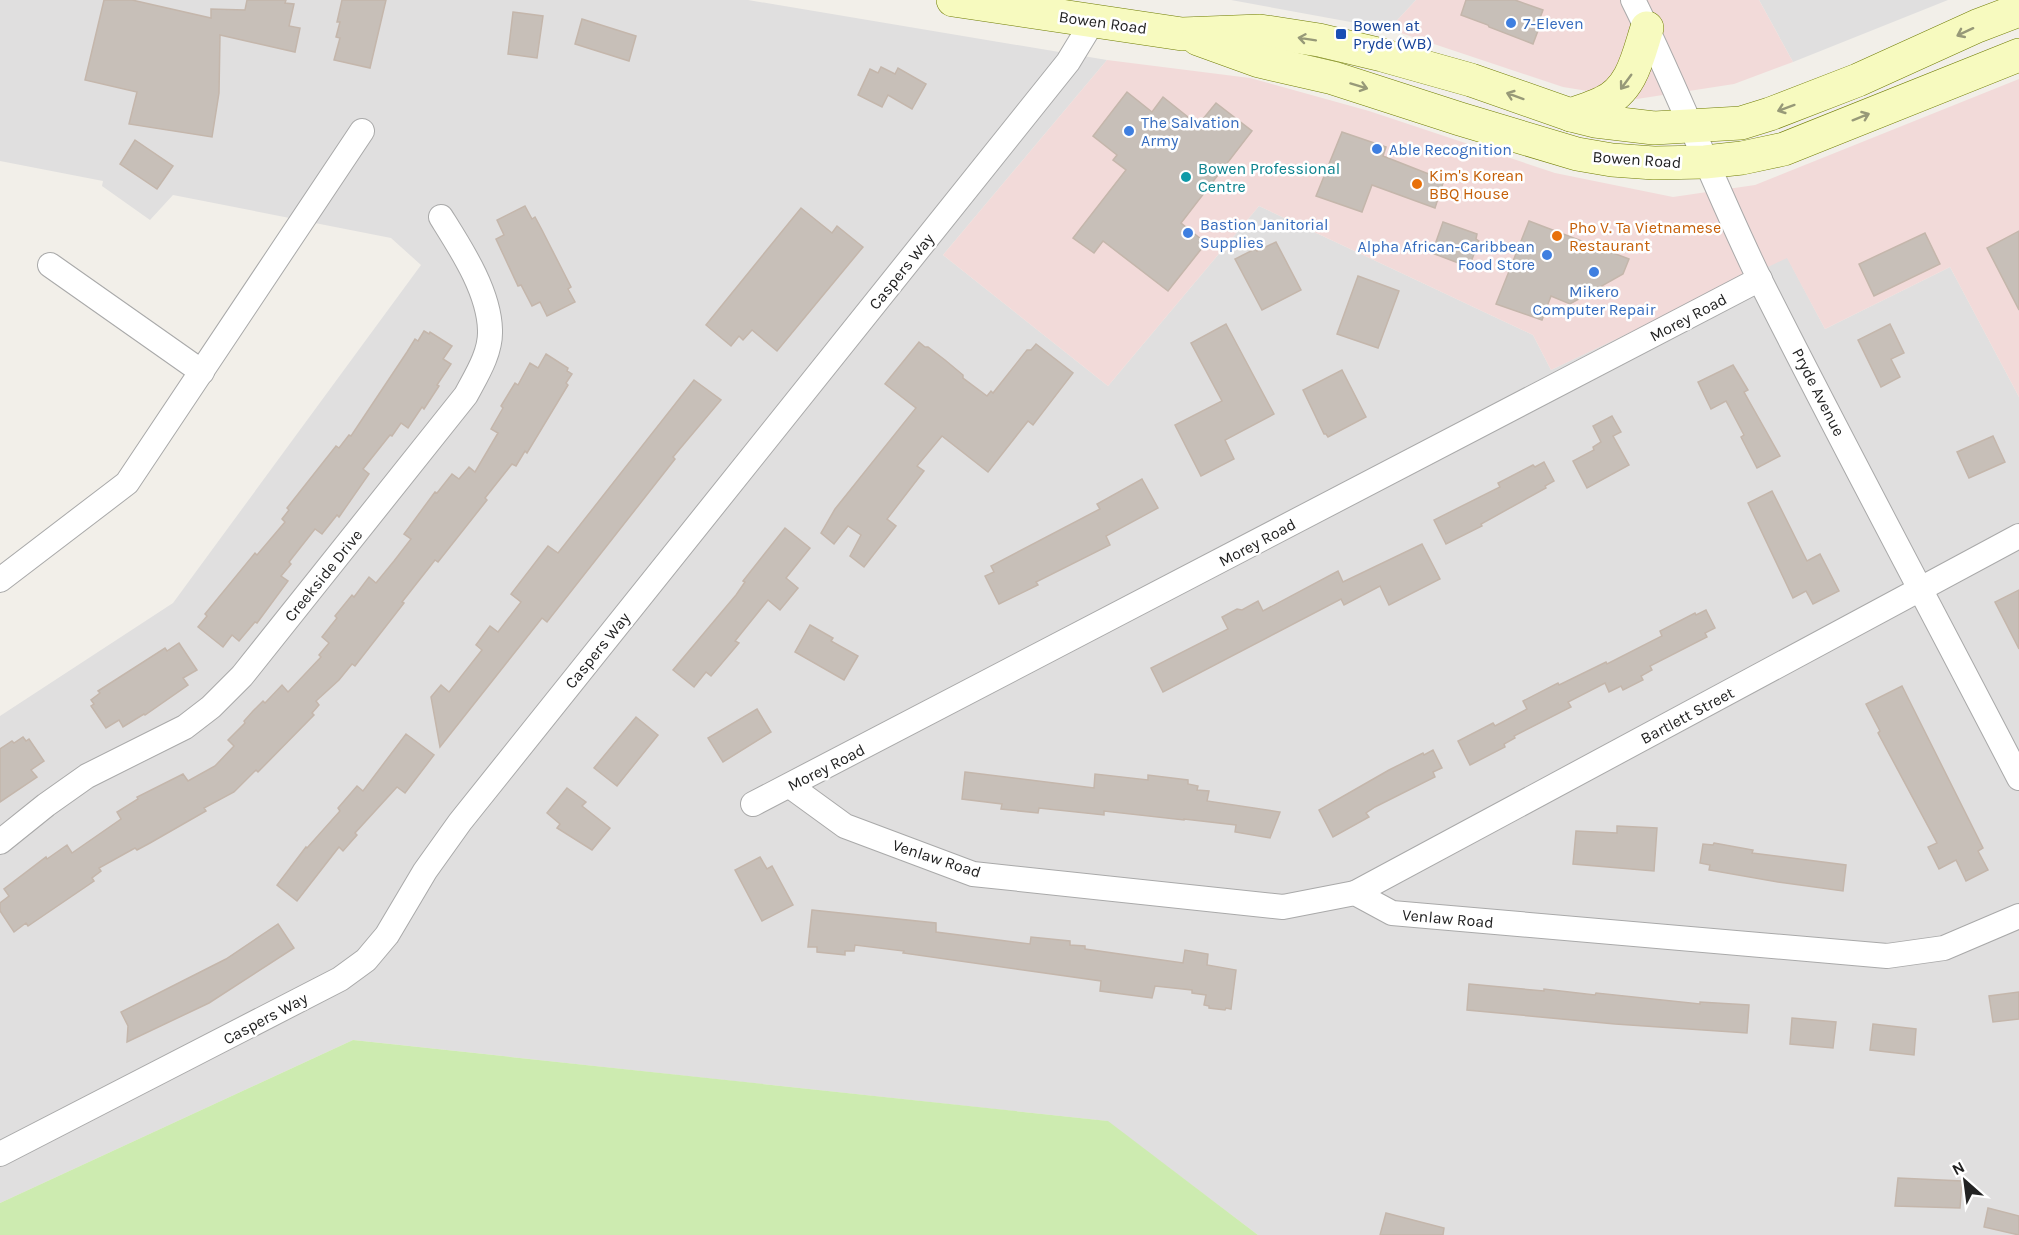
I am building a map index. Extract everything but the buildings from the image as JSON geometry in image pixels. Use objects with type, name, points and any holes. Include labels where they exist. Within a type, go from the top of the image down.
[{"type":"main road","name":"Bowen Road","points":[[953,0],[1182,34],[1260,31],[1319,40],[1471,80],[1571,115],[1595,121],[1642,127],[1741,123],[1858,80],[1977,26],[2019,10]]},
{"type":"main road","points":[[1571,115],[1604,103],[1624,87],[1636,64],[1640,14]]},
{"type":"main road","name":"Bowen Road","points":[[1182,34],[1259,61],[1333,78],[1577,154],[1612,160],[1654,163],[1705,162],[1755,157],[1784,149],[2019,55]]},
{"type":"street","name":"Pryde Avenue","points":[[1640,14],[1671,79],[1705,162],[1760,279],[2019,778]]},
{"type":"street","name":"Caspers Way","points":[[0,1154],[340,978],[366,960],[387,935],[425,871],[460,822],[1068,62],[1093,21]]},
{"type":"street","points":[[0,580],[127,483],[362,131]]},
{"type":"street","name":"Creekside Drive","points":[[0,842],[87,776],[185,728],[211,707],[242,676],[466,394],[484,361],[491,331],[473,270],[441,217]]},
{"type":"street","points":[[50,265],[202,372]]},
{"type":"street","name":"Morey Road","points":[[753,804],[1760,279]]},
{"type":"street","name":"Bartlett Street","points":[[1355,893],[2019,536]]},
{"type":"street","name":"Venlaw Road","points":[[790,786],[845,826],[973,874],[1283,907],[1355,893],[1392,913],[1887,956],[1944,948],[2019,916]]},
{"type":"shaded area","points":[[0,0],[748,0],[1107,60],[943,255],[1108,386],[1259,206],[1533,335],[1551,370],[1787,257],[1825,329],[1950,267],[2019,397],[2019,1235],[1258,1235],[1107,1121],[353,1040],[0,1203],[0,716],[173,603],[421,265],[391,238],[173,195],[150,220],[102,186],[103,181],[0,161]]},
{"type":"shaded area","points":[[1231,0],[1416,0],[1389,29]]},
{"type":"shaded area","points":[[1416,0],[1759,0],[1793,62],[1734,84],[1637,99],[1563,87],[1389,29]]},
{"type":"shaded area","points":[[1759,0],[1948,0],[1793,62]]},
{"type":"shaded area","points":[[1107,60],[1250,78],[1369,111],[1555,173],[1673,197],[1755,185],[2019,79],[2019,397],[1950,267],[1825,329],[1787,258],[1551,370],[1533,335],[1259,206],[1108,386],[943,255]]},
{"type":"green space","points":[[353,1040],[1108,1121],[1258,1235],[0,1235],[0,1203]]},
{"type":"place","name":"7-Eleven","points":[[1511,23]]},
{"type":"place","name":"Bowen at Pryde (WB)","points":[[1341,34]]},
{"type":"place","name":"The Salvation Army","points":[[1129,131]]},
{"type":"place","name":"Able Recognition","points":[[1377,149]]},
{"type":"place","name":"Bowen Professional Centre","points":[[1186,177]]},
{"type":"place","name":"Kim's Korean BBQ House","points":[[1417,184]]},
{"type":"place","name":"Bastion Janitorial Supplies","points":[[1188,233]]},
{"type":"place","name":"Pho V. Ta Vietnamese Restaurant","points":[[1557,236]]},
{"type":"place","name":"Alpha African-Caribbean Food Store","points":[[1547,255]]},
{"type":"place","name":"Mikero Computer Repair","points":[[1594,272]]}]
